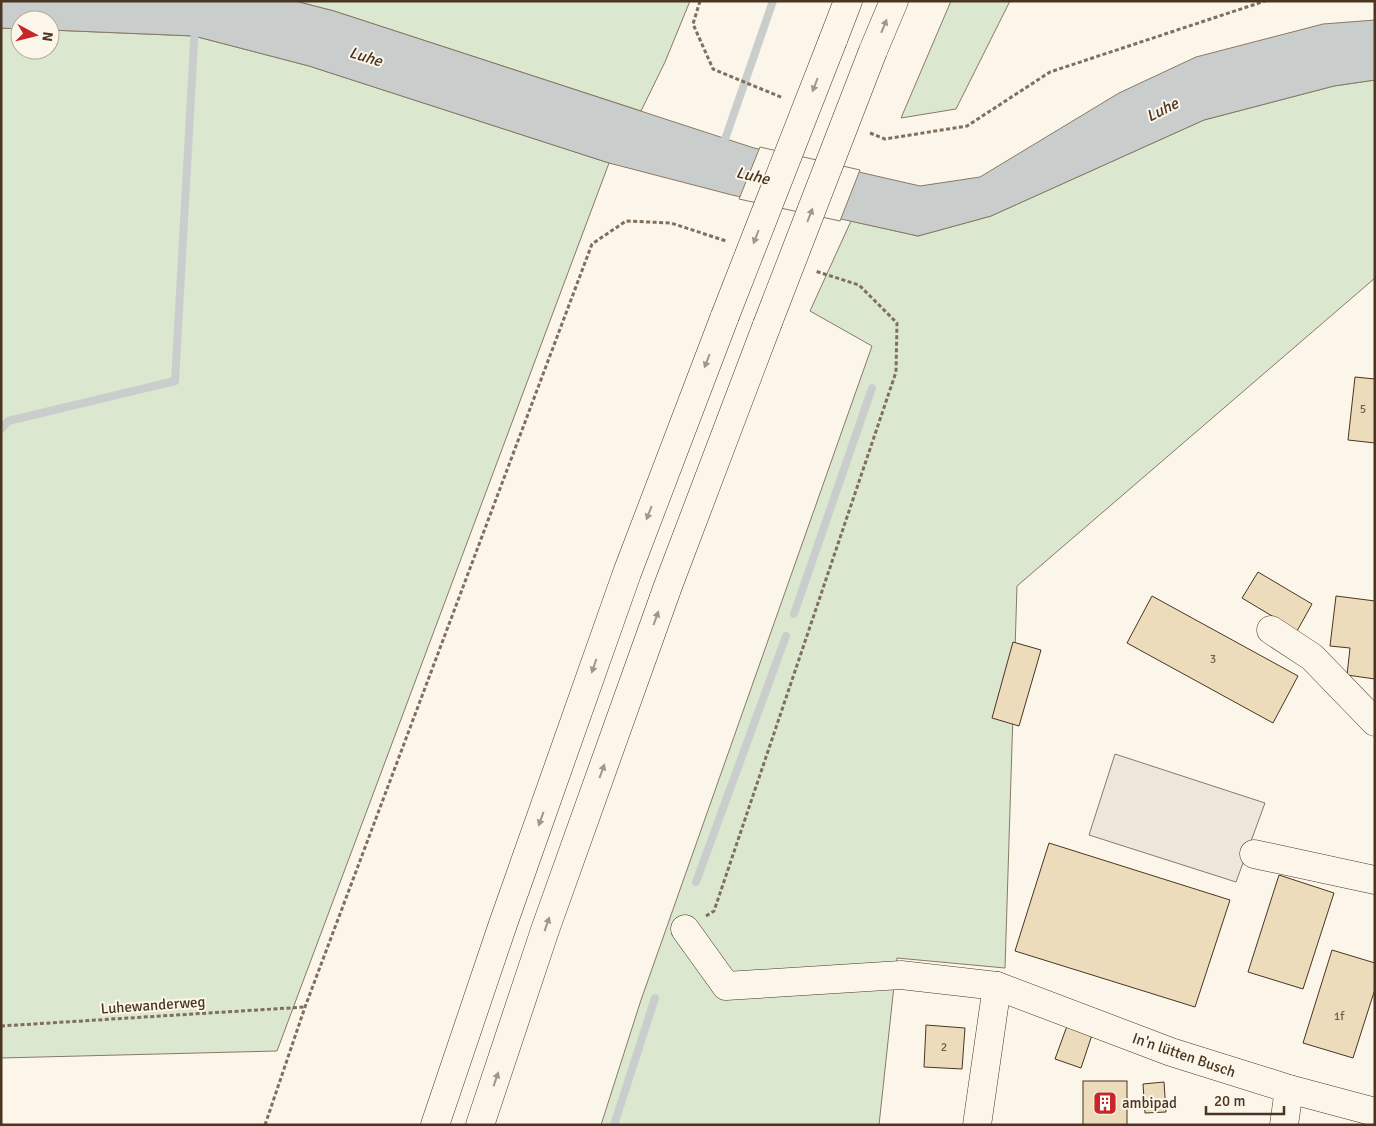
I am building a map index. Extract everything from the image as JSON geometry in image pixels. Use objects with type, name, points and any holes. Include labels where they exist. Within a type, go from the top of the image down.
[{"type":"main road","points":[[435,1125],[627,573],[848,1]]},
{"type":"main road","points":[[480,1125],[545,930],[668,586],[767,325],[894,1]]},
{"type":"main road","points":[[1271,630],[1312,658],[1375,722]]},
{"type":"main road","points":[[1254,854],[1375,880]]},
{"type":"main road","name":"In'n lütten Busch","points":[[685,929],[726,986],[902,975],[997,986],[1171,1052],[1289,1089],[1375,1112]]},
{"type":"main road","points":[[977,1125],[997,986]]},
{"type":"main road","points":[[1284,1125],[1289,1089]]},
{"type":"path","points":[[700,1],[693,24],[713,69],[785,99]]},
{"type":"path","points":[[867,132],[885,139],[966,126],[1050,72],[1265,1]]},
{"type":"path","name":"Luhewanderweg","points":[[1,1026],[305,1007],[265,1125]]},
{"type":"green space","points":[[295,1],[690,1],[665,62],[641,111],[334,11]]},
{"type":"green space","points":[[951,1],[1010,1],[956,109],[901,118]]},
{"type":"green space","points":[[1,28],[10,28],[10,60],[60,60],[60,30],[194,36],[309,66],[609,163],[277,1051],[1,1058]]},
{"type":"green space","points":[[1375,80],[1375,278],[1017,586],[1005,968],[897,958],[879,1125],[601,1125],[641,1000],[872,346],[810,311],[851,221],[918,236],[991,216],[1204,120],[1334,86]]},
{"type":"shaded area","points":[[1115,754],[1265,803],[1236,882],[1089,835]]},
{"type":"water","name":"Luhe","points":[[1,1],[295,1],[334,11],[754,148],[920,186],[980,177],[1119,93],[1196,57],[1323,24],[1375,20],[1375,80],[1334,86],[1204,120],[991,216],[918,236],[732,195],[609,163],[309,66],[194,36],[60,30],[60,10],[10,10],[10,28],[1,28]]},
{"type":"pier","points":[[760,147],[860,170],[840,221],[739,199]]},
{"type":"building","points":[[1355,377],[1375,379],[1375,443],[1348,440]]},
{"type":"building","points":[[1258,572],[1312,604],[1297,631],[1242,598]]},
{"type":"building","points":[[1152,596],[1298,676],[1273,723],[1127,643]]},
{"type":"building","points":[[1336,596],[1375,601],[1375,679],[1347,675],[1350,648],[1330,646]]},
{"type":"building","points":[[1013,642],[1041,650],[1019,726],[992,718]]},
{"type":"building","points":[[1049,843],[1230,900],[1195,1007],[1015,951]]},
{"type":"building","points":[[1279,875],[1334,893],[1303,989],[1248,972]]},
{"type":"building","points":[[1332,950],[1375,963],[1375,989],[1353,1058],[1303,1043]]},
{"type":"building","points":[[926,1025],[965,1028],[962,1069],[924,1067]]},
{"type":"building","points":[[1067,1026],[1092,1035],[1081,1068],[1055,1059]]},
{"type":"building","name":"ambipad","points":[[1083,1081],[1127,1081],[1127,1125],[1083,1125]]},
{"type":"building","points":[[1164,1082],[1166,1112],[1145,1113],[1143,1084]]},
{"type":"waterway","points":[[722,148],[773,1]]},
{"type":"waterway","points":[[1,429],[8,421],[175,381],[195,26]]},
{"type":"waterway","points":[[794,614],[872,388]]},
{"type":"waterway","points":[[696,882],[786,636]]},
{"type":"waterway","points":[[614,1125],[655,998]]},
{"type":"place","name":"ambipad","points":[[1105,1103]]}]
